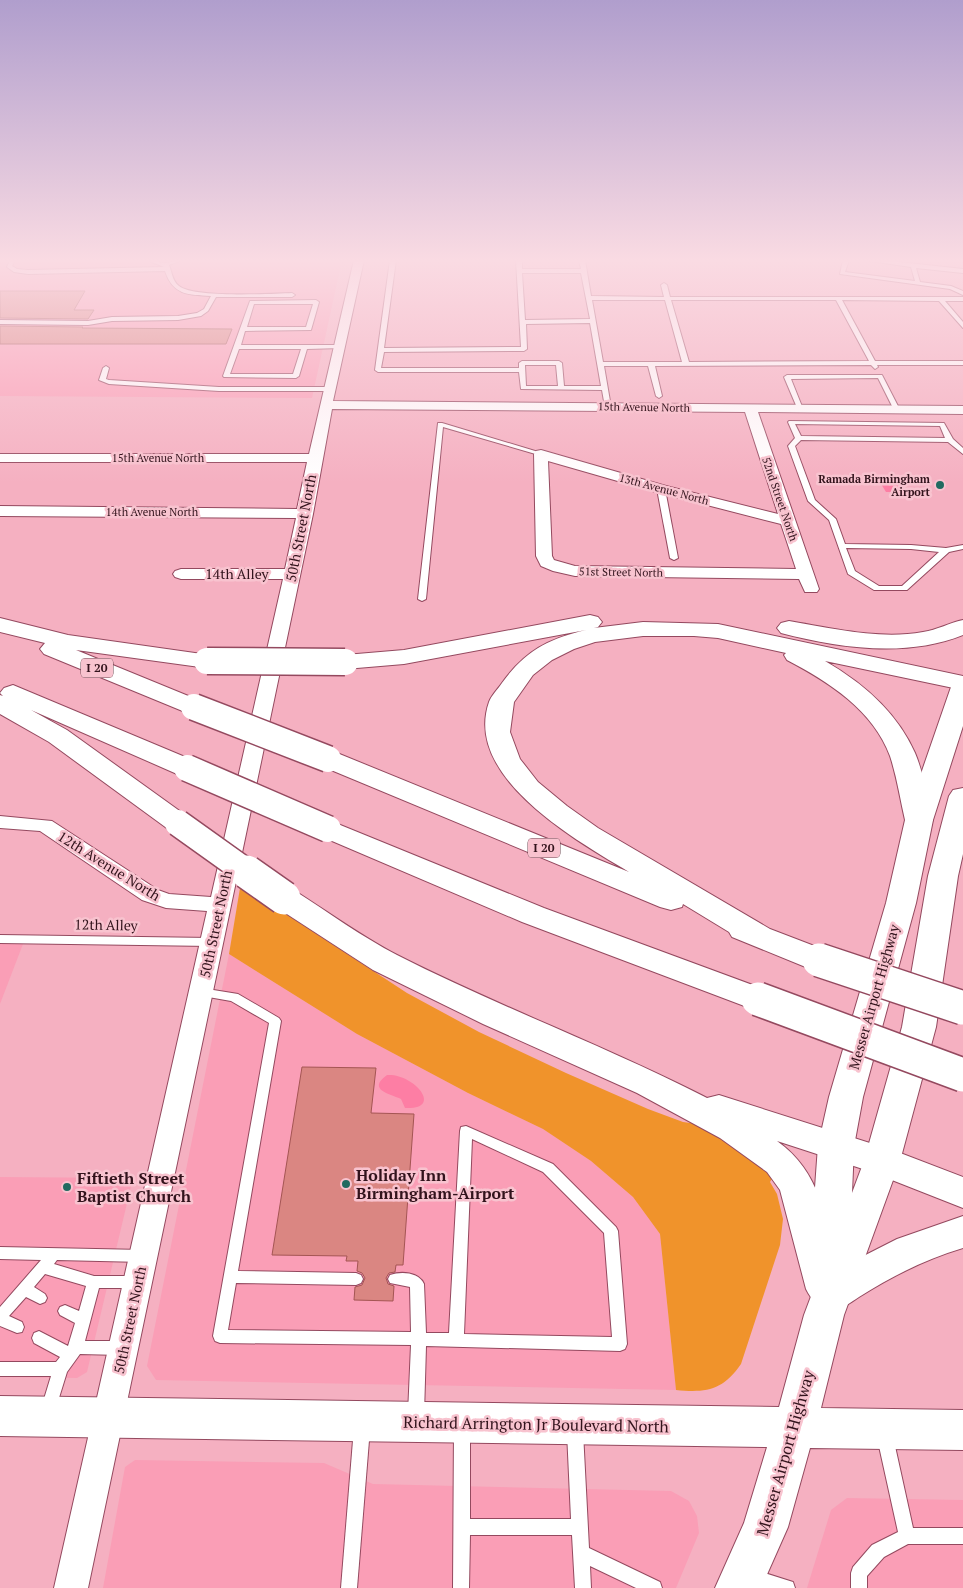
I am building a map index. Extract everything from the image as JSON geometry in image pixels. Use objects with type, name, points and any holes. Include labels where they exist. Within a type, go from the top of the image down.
[{"type":"main road","points":[[0,627],[68,642],[207,661],[277,663],[345,662],[404,657],[609,618],[662,613],[715,617],[878,642],[909,642],[945,635],[963,627]]},
{"type":"main road","points":[[715,617],[963,666]]},
{"type":"main road","name":"I 20","points":[[0,627],[194,707],[328,758],[760,937],[819,960],[963,1008]]},
{"type":"main road","points":[[760,937],[578,828],[534,795],[508,762],[500,742],[496,723],[500,704],[510,684],[526,668],[552,651],[578,640],[637,629],[687,628],[718,631],[768,641],[963,685]]},
{"type":"main road","points":[[768,641],[814,664],[864,699],[887,724],[902,753],[919,820]]},
{"type":"main road","name":"Messer Airport Highway","points":[[828,1299],[836,1146],[846,1097],[901,903],[919,820],[963,685]]},
{"type":"main road","points":[[0,687],[328,829],[533,915],[963,1075]]},
{"type":"main road","points":[[0,703],[58,736],[284,898],[384,962],[495,1016],[648,1084],[733,1128],[780,1162],[797,1185],[828,1299],[872,1267],[901,1253],[963,1232]]},
{"type":"main road","name":"Messer Airport Highway","points":[[740,1581],[766,1527],[795,1427],[828,1299],[882,1161],[919,1027],[943,876],[963,796]]},
{"type":"main road","points":[[648,1084],[882,1161],[963,1193]]},
{"type":"main road","name":"Richard Arrington Jr Boulevard North","points":[[0,1416],[963,1430]]},
{"type":"street","name":"50th Street North","points":[[72,1588],[305,514],[342,334]]},
{"type":"street","name":"15th Avenue North","points":[[328,397],[608,407],[963,410]]},
{"type":"street","name":"52nd Street North","points":[[750,408],[808,582]]},
{"type":"street","name":"13th Avenue North","points":[[542,454],[661,489],[788,521]]},
{"type":"street","name":"51st Street North","points":[[542,454],[544,556],[547,563],[576,572],[808,582]]},
{"type":"street","name":"15th Avenue North","points":[[0,458],[315,458]]},
{"type":"street","name":"14th Avenue North","points":[[0,511],[305,514]]},
{"type":"street","name":"14th Alley","points":[[181,574],[292,574]]},
{"type":"street","name":"12th Avenue North","points":[[0,822],[45,825],[150,895],[166,901],[220,905]]},
{"type":"lane","points":[[241,334],[226,376],[296,376],[304,347]]},
{"type":"lane","points":[[294,347],[298,334]]},
{"type":"lane","points":[[383,334],[378,370],[522,370]]},
{"type":"lane","points":[[381,350],[524,349],[523,334]]},
{"type":"lane","points":[[595,334],[608,407]]},
{"type":"lane","points":[[678,334],[686,364]]},
{"type":"lane","points":[[857,334],[897,410]]},
{"type":"lane","points":[[236,347],[339,347]]},
{"type":"lane","points":[[561,388],[559,363],[522,363],[523,388],[561,388],[605,388]]},
{"type":"lane","points":[[600,364],[963,363]]},
{"type":"lane","points":[[651,364],[659,396]]},
{"type":"lane","points":[[106,368],[102,380],[109,382],[328,397]]},
{"type":"lane","points":[[800,409],[786,377],[880,376]]},
{"type":"lane","points":[[799,438],[791,422],[942,424],[950,440],[963,452]]},
{"type":"lane","points":[[422,599],[440,424],[542,454]]},
{"type":"lane","points":[[946,550],[904,588],[877,588],[851,572],[832,519],[812,501],[791,446],[799,438],[950,440]]},
{"type":"lane","points":[[661,489],[674,558]]},
{"type":"lane","points":[[842,546],[911,547],[946,550],[963,547]]},
{"type":"lane","name":"12th Alley","points":[[0,939],[212,942]]},
{"type":"lane","points":[[201,992],[234,997],[275,1021],[220,1336],[620,1344],[611,1231],[548,1168],[466,1131],[456,1340]]},
{"type":"lane","points":[[0,1253],[144,1256]]},
{"type":"lane","points":[[17,1326],[0,1318],[54,1254]]},
{"type":"lane","points":[[42,1267],[94,1282],[138,1282]]},
{"type":"lane","points":[[230,1277],[356,1279]]},
{"type":"lane","points":[[395,1279],[411,1280],[417,1284],[419,1339],[416,1423]]},
{"type":"lane","points":[[47,1417],[60,1369],[73,1351],[94,1282]]},
{"type":"lane","points":[[24,1289],[40,1298]]},
{"type":"lane","points":[[65,1310],[83,1320]]},
{"type":"lane","points":[[39,1338],[73,1351],[124,1348]]},
{"type":"lane","points":[[0,1369],[60,1369]]},
{"type":"lane","points":[[350,1588],[363,1422]]},
{"type":"lane","points":[[461,1588],[462,1423]]},
{"type":"lane","points":[[574,1425],[583,1588]]},
{"type":"lane","points":[[884,1429],[907,1536]]},
{"type":"lane","points":[[461,1527],[580,1527]]},
{"type":"lane","points":[[859,1588],[859,1572],[878,1551],[907,1536],[963,1536]]},
{"type":"lane","points":[[581,1553],[654,1588]]},
{"type":"lane","points":[[740,1581],[787,1588]]},
{"type":"shaded area","points":[[0,334],[326,334],[312,398],[0,396]]},
{"type":"shaded area","points":[[878,479],[899,479],[901,492],[886,492]]},
{"type":"shaded area","points":[[241,882],[283,912],[407,993],[479,1032],[566,1073],[648,1109],[683,1122],[704,1125],[774,1175],[770,1182],[777,1194],[783,1219],[780,1245],[741,1364],[728,1379],[713,1388],[705,1390],[676,1390],[660,1234],[633,1197],[591,1161],[543,1129],[468,1093],[357,1034],[229,954]]},
{"type":"shaded area","points":[[0,943],[23,944],[0,1004]]},
{"type":"shaded area","points":[[229,954],[357,1034],[468,1093],[543,1129],[591,1161],[633,1197],[660,1234],[676,1390],[156,1380],[147,1366]]},
{"type":"shaded area","points":[[387,1075],[397,1076],[415,1085],[424,1098],[423,1103],[417,1107],[405,1108],[401,1099],[382,1091],[379,1084]]},
{"type":"shaded area","points":[[0,1177],[133,1178],[87,1372],[77,1378],[0,1377]]},
{"type":"shaded area","points":[[135,1460],[324,1463],[373,1484],[671,1491],[689,1501],[697,1516],[699,1533],[676,1588],[103,1588],[125,1467]]},
{"type":"shaded area","points":[[847,1498],[963,1500],[963,1588],[807,1588],[831,1510]]},
{"type":"building","points":[[0,334],[230,334],[226,344],[0,344]]},
{"type":"building","name":"Holiday Inn Birmingham-Airport","points":[[302,1067],[376,1068],[371,1113],[414,1114],[403,1265],[396,1265],[395,1272],[389,1273],[386,1278],[388,1284],[394,1286],[393,1301],[354,1300],[355,1287],[362,1285],[365,1278],[362,1273],[357,1271],[358,1261],[346,1261],[347,1256],[272,1255]]},
{"type":"place","name":"Ramada Birmingham Airport","points":[[940,485]]},
{"type":"place","name":"Holiday Inn Birmingham-Airport","points":[[346,1184]]},
{"type":"place","name":"Fiftieth Street Baptist Church","points":[[67,1187]]}]
